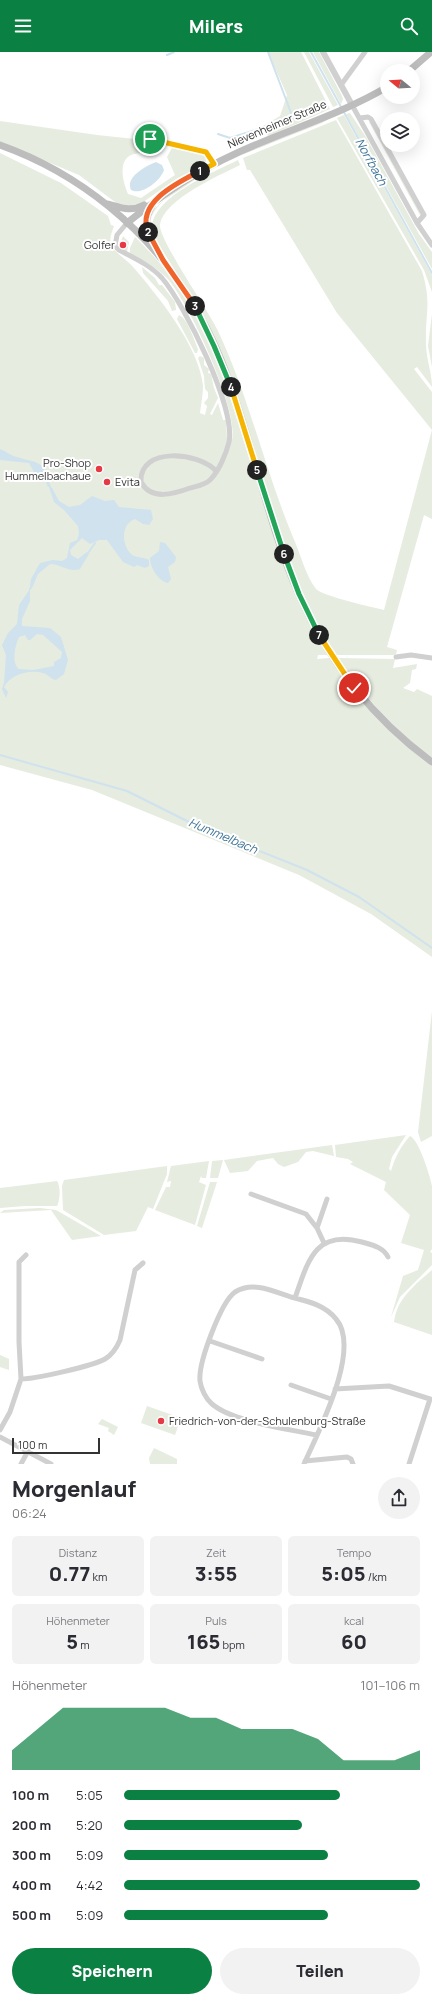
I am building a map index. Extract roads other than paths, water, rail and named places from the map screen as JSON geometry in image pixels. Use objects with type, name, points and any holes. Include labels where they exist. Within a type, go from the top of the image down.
[{"type":"main road","points":[[417,64],[432,52]]},
{"type":"main road","name":"Nievenheimer Straße","points":[[157,199],[186,179],[214,164],[352,105],[380,91]]},
{"type":"main road","points":[[0,145],[52,168],[105,203],[163,260]]},
{"type":"main road","points":[[105,203],[133,210],[157,199]]},
{"type":"main road","points":[[127,223],[157,199]]},
{"type":"main road","points":[[157,199],[147,216],[146,227],[163,260],[195,308],[226,374],[288,568],[316,629],[334,660],[365,701],[402,738],[432,762]]},
{"type":"street","points":[[322,52],[417,223],[432,245]]},
{"type":"street","points":[[341,84],[365,52]]},
{"type":"street","points":[[360,118],[368,117],[371,119],[424,215],[417,223]]},
{"type":"street","points":[[141,138],[202,150],[208,153],[214,164]]},
{"type":"street","points":[[127,223],[118,233],[115,246],[119,250],[151,268],[165,282],[187,317],[218,386],[227,417],[230,434],[224,455],[216,471],[206,483],[170,495],[150,491],[141,482],[142,471],[146,465],[152,460],[163,457],[178,456],[194,458],[210,465],[216,471]]},
{"type":"street","points":[[396,657],[411,655],[432,658]]},
{"type":"street","points":[[251,1194],[303,1212],[311,1219],[324,1243]]},
{"type":"street","points":[[317,1228],[327,1199]]},
{"type":"street","points":[[295,1298],[308,1261],[313,1253],[324,1243],[336,1239],[351,1239],[380,1248],[388,1257]]},
{"type":"street","points":[[0,1430],[12,1406],[21,1379],[18,1335],[19,1262],[26,1255]]},
{"type":"street","points":[[21,1379],[33,1379],[96,1363],[108,1357],[116,1348],[120,1340],[135,1270],[143,1263]]},
{"type":"street","points":[[316,1435],[237,1417],[213,1405],[203,1392],[200,1380],[202,1367],[210,1341],[224,1305],[230,1296],[240,1290],[249,1287],[257,1287],[295,1298],[328,1310],[342,1327],[345,1354],[335,1389],[305,1463],[348,1457],[351,1459],[352,1464]]},
{"type":"street","points":[[210,1341],[262,1359]]},
{"type":"street","points":[[291,1385],[331,1399]]},
{"type":"street","points":[[335,1389],[389,1386],[431,1399],[409,1464]]},
{"type":"street","points":[[0,1437],[51,1464]]},
{"type":"street","points":[[21,1464],[28,1451]]},
{"type":"water","points":[[156,162],[162,165],[164,170],[159,178],[145,189],[140,191],[131,190],[130,185],[134,176],[142,169]]},
{"type":"water","points":[[0,449],[39,464],[45,471],[50,485],[48,487],[46,482],[38,479],[29,463],[0,460]]},
{"type":"water","points":[[52,488],[59,501],[69,507],[80,505],[92,496],[105,501],[114,500],[119,507],[151,510],[153,519],[149,525],[143,524],[135,519],[127,526],[124,536],[127,548],[130,552],[134,556],[149,560],[149,566],[145,568],[137,565],[134,567],[123,562],[107,540],[99,540],[90,544],[82,538],[70,550],[71,555],[78,559],[87,552],[89,554],[80,569],[72,570],[50,564],[38,574],[33,586],[30,586],[31,579],[40,563],[53,560],[62,561],[67,558],[70,543],[77,540],[79,534],[78,526],[64,510],[54,502],[50,490]]},
{"type":"water","points":[[160,542],[165,543],[176,557],[175,562],[168,567],[171,579],[168,583],[164,582],[158,577],[150,562],[150,558],[159,551]]},
{"type":"water","points":[[30,589],[30,601],[22,619],[22,626],[50,628],[61,637],[68,660],[64,674],[56,680],[38,672],[15,676],[4,687],[8,692],[6,698],[2,689],[4,683],[6,655],[2,645],[8,633],[17,624],[19,605]],"holes":[[[37,634],[43,635],[62,652],[61,658],[54,662],[54,666],[33,670],[19,669],[14,659],[15,649],[19,637],[25,635],[28,640],[30,640]]]},
{"type":"waterway","points":[[167,55],[174,52]]},
{"type":"waterway","points":[[218,134],[230,138],[293,118],[268,52]]},
{"type":"waterway","name":"Norfbach","points":[[311,52],[432,273]]},
{"type":"waterway","points":[[49,485],[51,489]]},
{"type":"waterway","points":[[88,553],[95,543]]},
{"type":"waterway","name":"Hummelbach","points":[[0,755],[127,791],[195,825],[307,870],[359,897],[432,948]]},
{"type":"place","name":"Golfer","points":[[123,245]]},
{"type":"place","name":"Pro-Shop Hummelbachaue","points":[[99,469]]},
{"type":"place","name":"Evita","points":[[107,482]]},
{"type":"place","name":"Friedrich-von-der-Schulenburg-Straße","points":[[161,1421]]}]
